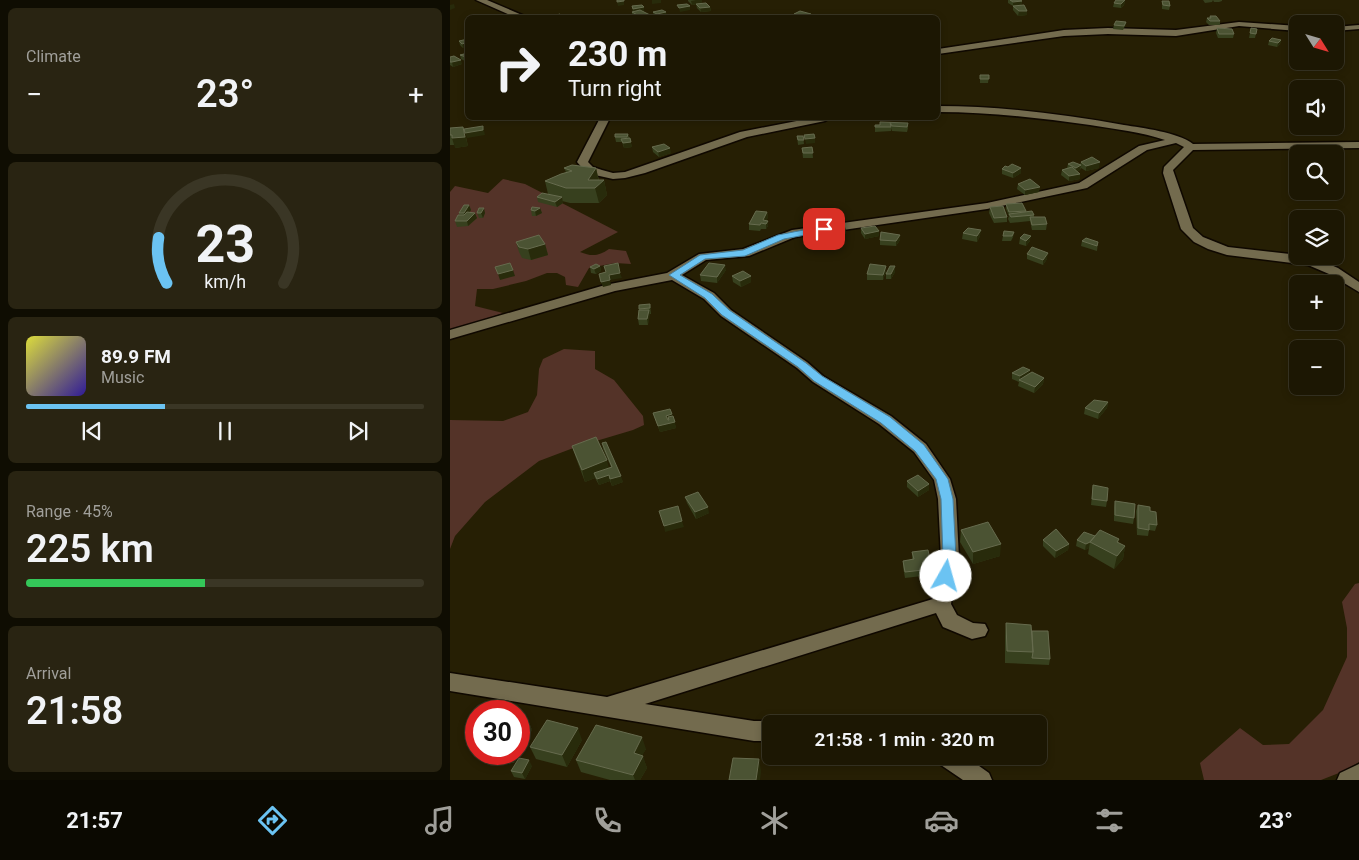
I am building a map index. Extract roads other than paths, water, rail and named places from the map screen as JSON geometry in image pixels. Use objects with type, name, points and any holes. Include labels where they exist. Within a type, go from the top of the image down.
[{"type":"street","points":[[476,0],[493,15]]},
{"type":"street","points":[[480,0],[518,15]]},
{"type":"street","points":[[940,52],[1064,33],[1108,31],[1176,33],[1240,24],[1289,28]]},
{"type":"street","points":[[1344,28],[1359,27]]},
{"type":"street","points":[[940,109],[993,110],[1133,129],[1177,140],[1190,147],[1359,145]]},
{"type":"street","points":[[604,120],[582,162],[589,169],[613,176],[641,171],[744,134],[815,120]]},
{"type":"street","points":[[450,335],[498,319],[610,288],[674,275],[703,257],[745,253],[792,234],[987,206],[1084,186],[1143,148],[1177,140]]},
{"type":"street","points":[[1190,147],[1168,168],[1168,174],[1186,229],[1193,236],[1208,246],[1223,250],[1308,260],[1330,268],[1359,288]]},
{"type":"street","points":[[674,275],[709,296],[726,312],[802,365],[818,379],[886,420],[920,448],[942,479],[947,499],[950,558],[941,604],[950,621],[972,630],[978,630]]},
{"type":"street","points":[[604,707],[941,604]]},
{"type":"street","points":[[450,682],[532,693],[604,707],[762,730]]},
{"type":"street","points":[[959,765],[981,780]]},
{"type":"street","points":[[1348,780],[1359,774]]}]
